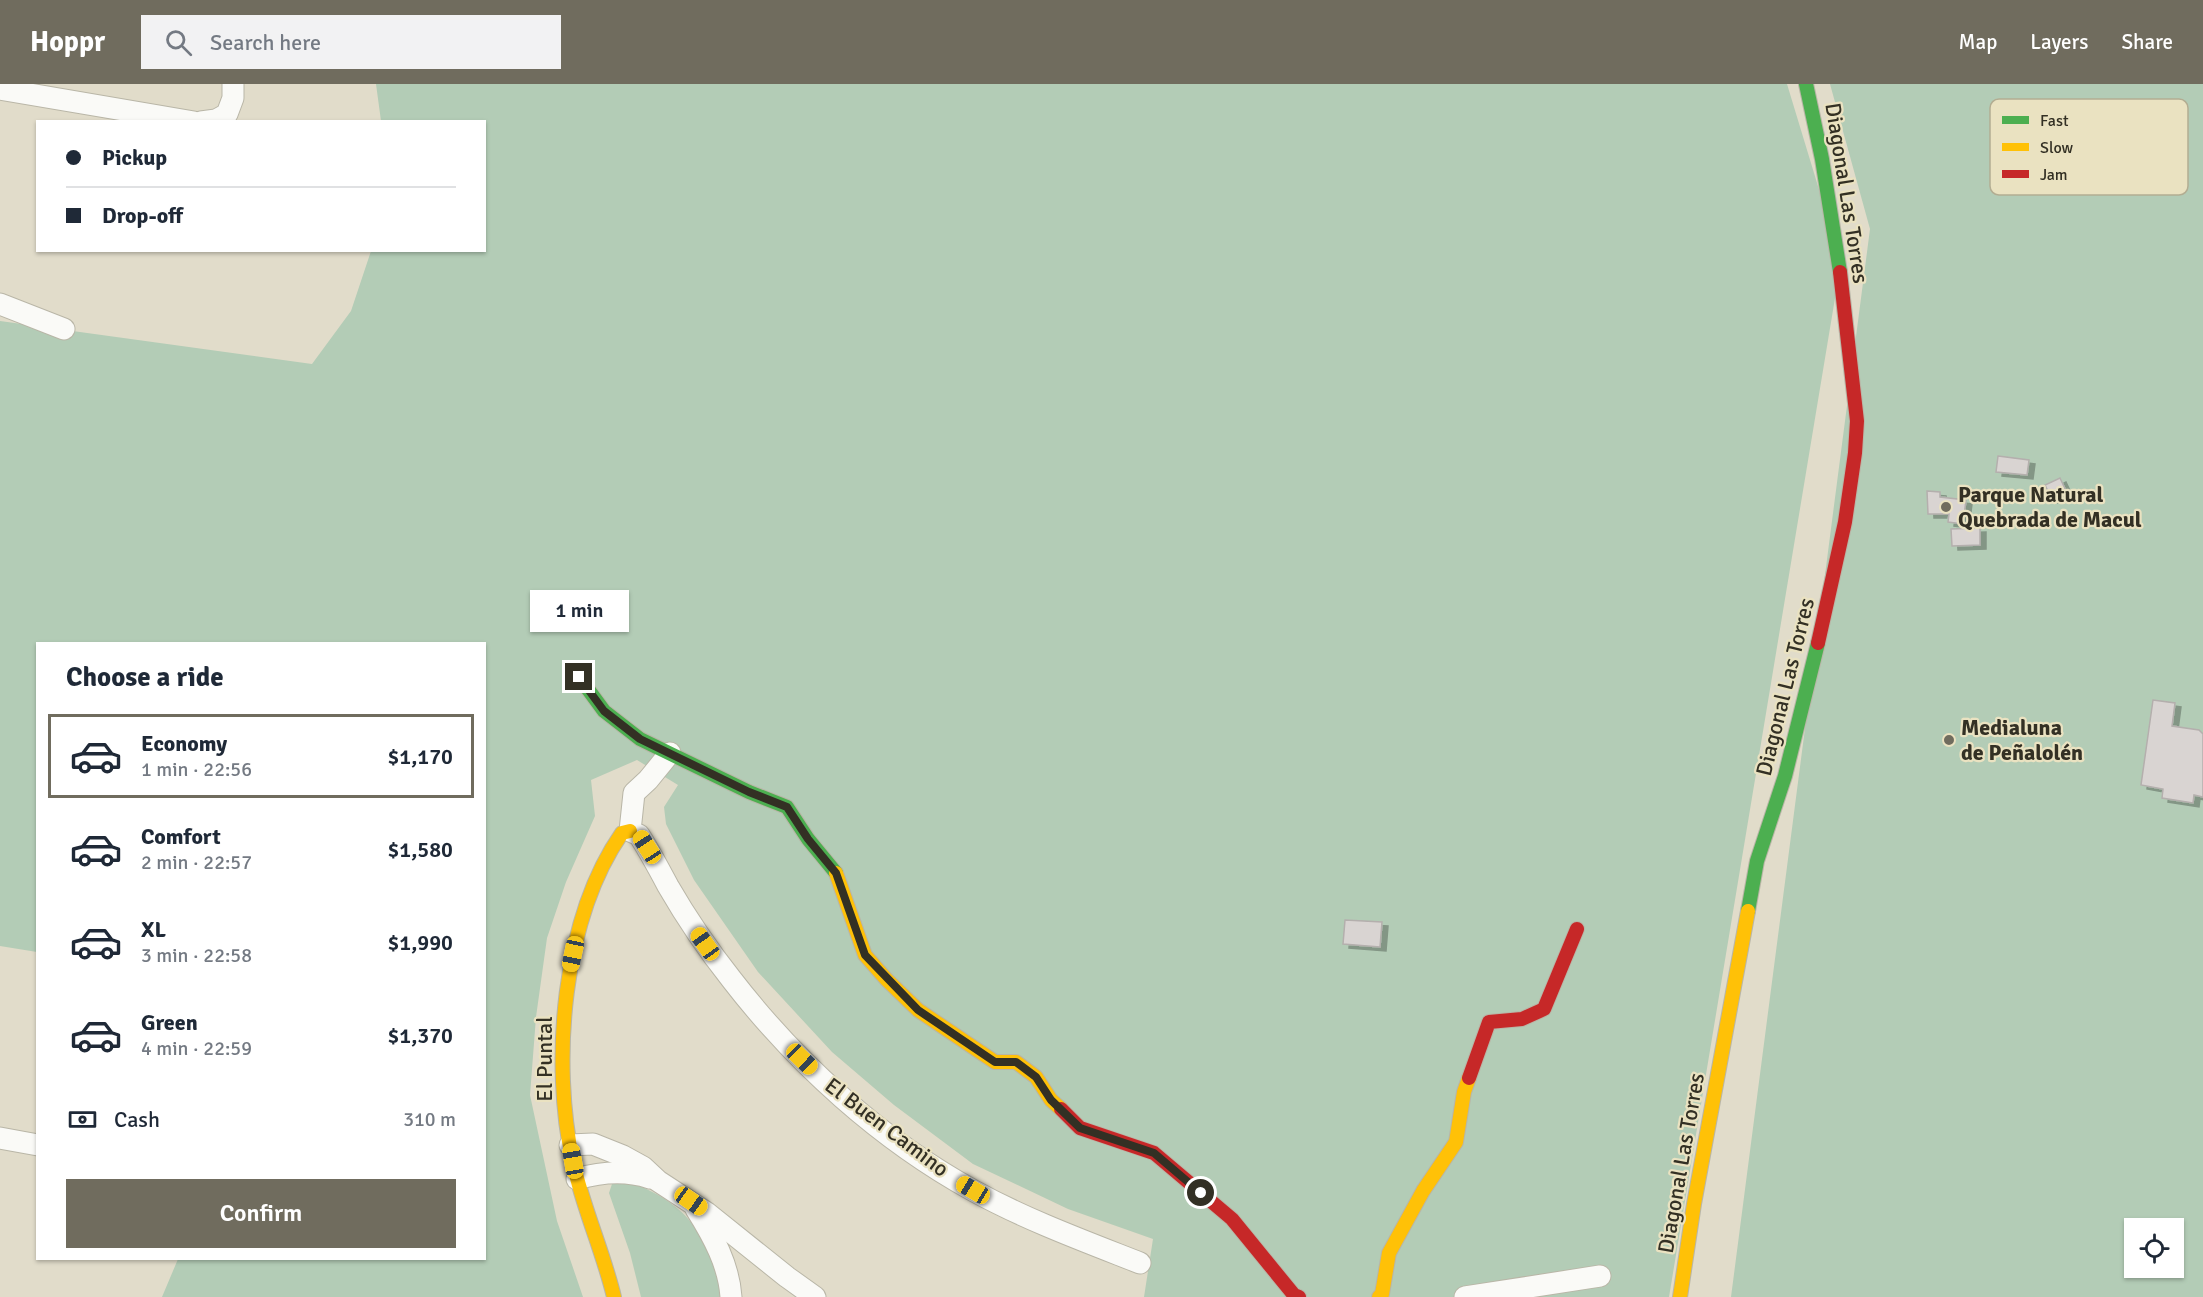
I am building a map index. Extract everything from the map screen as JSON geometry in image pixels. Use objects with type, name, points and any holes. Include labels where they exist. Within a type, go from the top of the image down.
[{"type":"street","points":[[216,120],[227,114],[233,98],[233,84]]},
{"type":"street","name":"Diagonal Las Torres","points":[[1680,1297],[1694,1204],[1757,861],[1785,776],[1826,610],[1845,522],[1855,453],[1857,421],[1855,393],[1838,253],[1806,84]]},
{"type":"street","points":[[0,89],[182,120]]},
{"type":"street","points":[[0,304],[64,329]]},
{"type":"street","points":[[579,677],[604,711],[640,739],[749,792],[787,807],[808,839],[836,873],[865,955],[918,1010],[995,1062],[1016,1062],[1036,1077],[1051,1100],[1080,1128],[1154,1153],[1232,1219],[1294,1295],[1299,1297]]},
{"type":"street","points":[[630,831],[634,793],[670,753]]},
{"type":"street","name":"El Puntal","points":[[614,1297],[577,1179],[570,1145],[562,1066],[563,1021],[569,974],[585,914],[604,864],[617,840],[622,833],[630,831]]},
{"type":"street","name":"El Buen Camino","points":[[630,831],[639,835],[697,932],[745,997],[802,1059],[849,1103],[919,1156],[973,1190],[1080,1241],[1140,1263]]},
{"type":"street","points":[[1379,1297],[1382,1294],[1389,1253],[1423,1191],[1456,1142],[1464,1092],[1489,1022],[1522,1018],[1544,1009],[1577,929]]},
{"type":"street","points":[[0,1138],[36,1145]]},
{"type":"street","points":[[570,1145],[598,1145],[633,1162],[658,1181],[691,1201],[815,1297]]},
{"type":"street","points":[[577,1179],[600,1173],[621,1173],[639,1175],[658,1181]]},
{"type":"street","points":[[691,1201],[710,1232],[727,1272],[731,1297]]},
{"type":"street","points":[[727,1272],[732,1264],[745,1254],[758,1254]]},
{"type":"street","points":[[1465,1297],[1600,1276]]},
{"type":"green space","points":[[376,84],[1787,84],[1841,262],[1669,1297],[1144,1297],[1153,1239],[1068,1209],[973,1164],[894,1105],[832,1052],[758,972],[694,880],[666,824],[664,807],[678,785],[637,760],[591,780],[595,816],[566,882],[547,938],[536,1017],[530,1095],[557,1221],[583,1297],[162,1297],[178,1260],[486,1260],[486,642],[36,642],[36,952],[0,946],[0,321],[312,364],[351,311],[371,252],[486,252],[486,120],[381,120]]},
{"type":"green space","points":[[1830,84],[2203,84],[2203,1297],[1731,1297],[1870,229]]},
{"type":"green space","points":[[620,1179],[636,1184],[663,1198],[696,1228],[712,1257],[723,1297],[641,1297],[630,1253],[609,1193],[612,1184],[620,1183]]},
{"type":"building","points":[[1998,456],[2029,460],[2027,475],[1996,472]]},
{"type":"building","points":[[2060,478],[2067,493],[2052,499],[2045,485]]},
{"type":"building","name":"Parque Natural Quebrada de Macul","points":[[1927,491],[1940,492],[1940,497],[1966,500],[1963,524],[1948,522],[1949,514],[1928,514]]},
{"type":"building","points":[[1980,528],[1980,545],[1952,546],[1951,529]]},
{"type":"building","points":[[2153,700],[2175,703],[2172,726],[2199,730],[2203,734],[2203,797],[2194,795],[2193,803],[2162,798],[2163,789],[2141,785]]},
{"type":"building","points":[[1345,920],[1382,922],[1380,947],[1343,944]]},
{"type":"traffic: fast","points":[[1806,84],[1822,159],[1840,272]]},
{"type":"traffic: fast","points":[[1748,911],[1757,861],[1785,776],[1818,643]]},
{"type":"traffic: fast","points":[[579,677],[604,711],[640,739],[749,792],[787,807],[808,839],[836,873]]},
{"type":"traffic: slow","points":[[614,1297],[573,1162],[566,1123],[563,1037],[574,949],[586,907],[602,868],[622,833],[630,831]]},
{"type":"traffic: slow","points":[[836,873],[865,955],[886,979],[918,1010],[995,1062],[1016,1062],[1036,1077],[1051,1100],[1061,1109]]},
{"type":"traffic: slow","points":[[1680,1297],[1694,1204],[1748,911]]},
{"type":"traffic: slow","points":[[1379,1297],[1382,1294],[1389,1253],[1423,1191],[1456,1142],[1464,1092],[1469,1078]]},
{"type":"traffic: jam","points":[[1818,643],[1845,522],[1857,421],[1840,272]]},
{"type":"traffic: jam","points":[[1469,1078],[1489,1022],[1522,1019],[1544,1009],[1577,929]]},
{"type":"traffic: jam","points":[[1061,1109],[1080,1128],[1154,1153],[1232,1219],[1294,1295],[1299,1297]]},
{"type":"place","name":"Parque Natural Quebrada de Macul","points":[[1946,507]]},
{"type":"place","name":"Medialuna de Peñalolén","points":[[1949,740]]},
{"type":"route","points":[[579,677],[604,711],[640,739],[749,792],[787,807],[808,839],[836,873],[865,955],[918,1010],[995,1062],[1016,1062],[1036,1077],[1051,1100],[1080,1128],[1154,1153],[1201,1193]]}]
